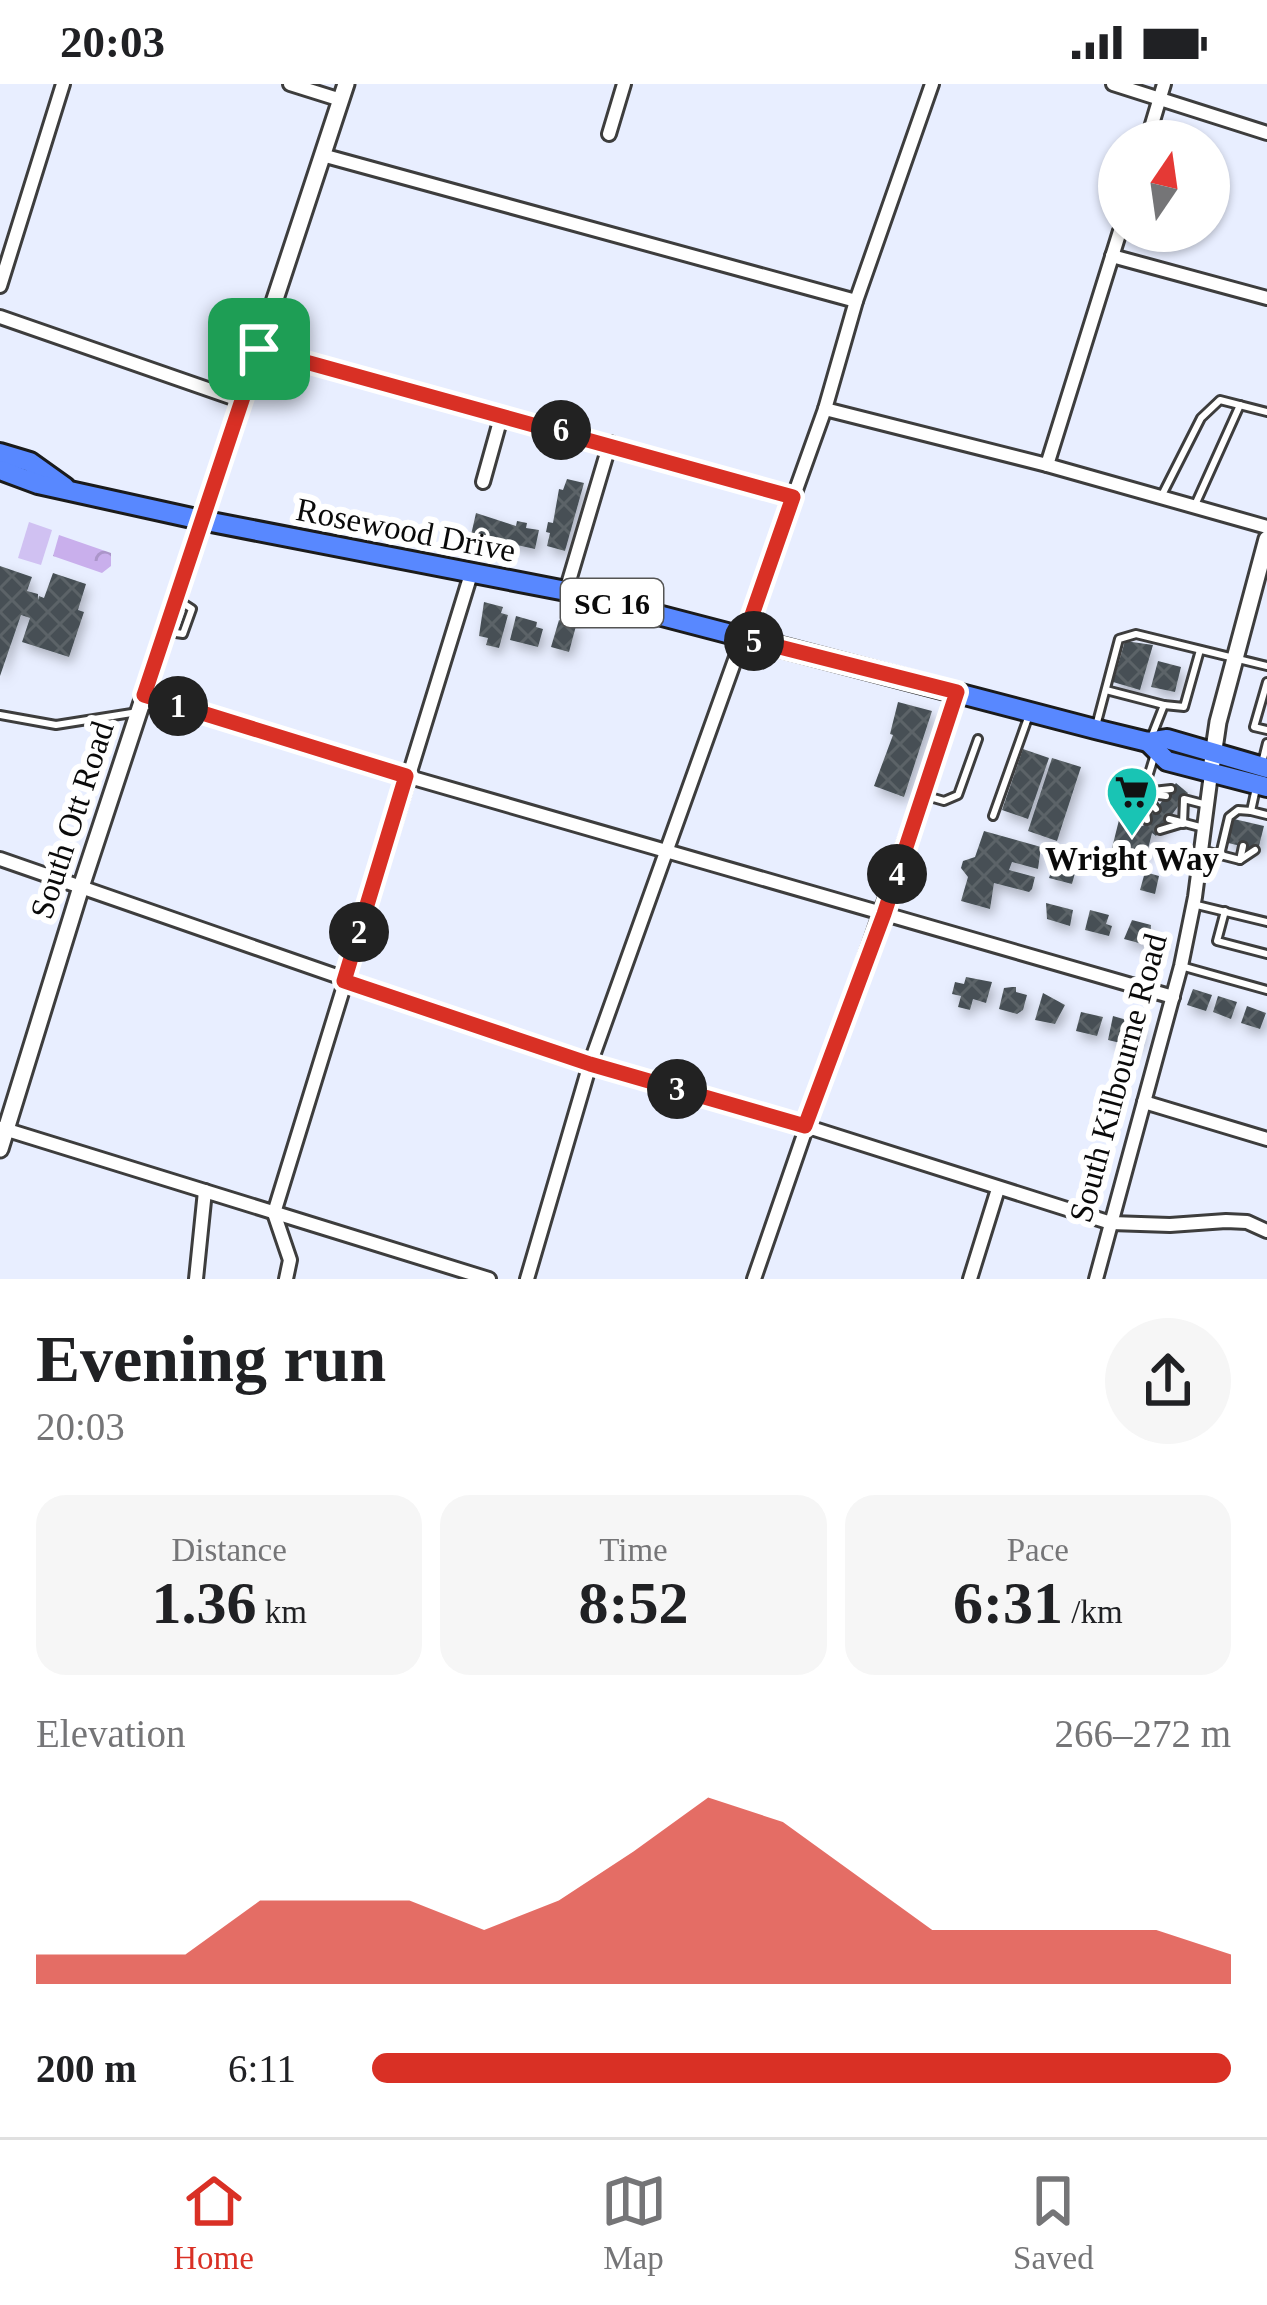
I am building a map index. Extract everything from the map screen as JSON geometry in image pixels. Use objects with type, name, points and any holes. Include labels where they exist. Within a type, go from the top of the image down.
[{"type":"main road","name":"Rosewood Drive","points":[[0,453],[30,462],[69,490]]},
{"type":"main road","name":"Rosewood Drive","points":[[0,470],[201,520],[566,591],[1095,729],[1152,747],[1167,761],[1211,774],[1263,776]]},
{"type":"main road","name":"Rosewood Drive","points":[[1152,747],[1167,739],[1214,750],[1263,776]]},
{"type":"street","points":[[0,286],[63,84]]},
{"type":"street","points":[[290,84],[344,92]]},
{"type":"street","points":[[609,134],[624,84]]},
{"type":"street","points":[[527,1279],[590,1064],[825,409],[856,302],[932,84]]},
{"type":"street","points":[[1113,84],[1267,133]]},
{"type":"street","points":[[1153,120],[1165,84]]},
{"type":"street","name":"South Ott Road","points":[[0,1149],[81,887],[344,92]]},
{"type":"street","points":[[322,155],[856,302]]},
{"type":"street","points":[[1047,465],[1113,252]]},
{"type":"street","points":[[1112,256],[1267,298]]},
{"type":"street","points":[[0,317],[242,400]]},
{"type":"street","points":[[259,349],[793,497]]},
{"type":"street","points":[[825,409],[1267,527]]},
{"type":"street","points":[[483,482],[502,414]]},
{"type":"street","points":[[566,591],[610,443]]},
{"type":"street","name":"South Kilbourne Road","points":[[1096,1279],[1181,965],[1214,750],[1267,539]]},
{"type":"street","points":[[286,1279],[290,1260],[274,1213],[471,574]]},
{"type":"street","points":[[754,1279],[957,692]]},
{"type":"street","points":[[141,704],[1173,997]]},
{"type":"street","points":[[0,859],[590,1064],[805,1126],[998,1190],[1111,1222],[1247,1222],[1267,1231]]},
{"type":"street","points":[[1144,1102],[1267,1139]]},
{"type":"street","points":[[3,1128],[489,1279]]},
{"type":"street","points":[[970,1279],[998,1190]]},
{"type":"street","points":[[196,1279],[205,1191]]},
{"type":"lane","points":[[1160,497],[1201,418],[1220,400],[1267,412]]},
{"type":"lane","points":[[1194,506],[1240,405]]},
{"type":"lane","points":[[1095,729],[1119,639],[1136,634],[1267,666]]},
{"type":"lane","points":[[1106,690],[1184,707],[1200,650]]},
{"type":"lane","points":[[1267,682],[1254,727],[1267,730]]},
{"type":"lane","points":[[0,715],[56,724],[141,704]]},
{"type":"lane","points":[[1147,820],[1143,793],[1164,704]]},
{"type":"lane","points":[[993,815],[1030,712]]},
{"type":"lane","points":[[923,795],[944,801],[958,795],[978,739]]},
{"type":"lane","points":[[1249,823],[1267,743]]},
{"type":"lane","points":[[1143,793],[1168,793]]},
{"type":"lane","points":[[1143,793],[1156,808]]},
{"type":"lane","points":[[1183,824],[1184,799],[1207,805]]},
{"type":"lane","points":[[1179,806],[1183,824]]},
{"type":"lane","points":[[1220,855],[1229,817],[1238,810],[1267,815]]},
{"type":"lane","points":[[1251,811],[1261,826]]},
{"type":"lane","points":[[1169,819],[1204,828]]},
{"type":"lane","points":[[1160,830],[1183,824]]},
{"type":"lane","points":[[1240,860],[1243,847]]},
{"type":"lane","points":[[1201,850],[1240,860],[1255,850]]},
{"type":"lane","points":[[1193,904],[1267,922]]},
{"type":"lane","points":[[1225,911],[1217,941],[1267,954]]},
{"type":"lane","points":[[1181,965],[1267,990]]},
{"type":"green space","points":[[59,535],[111,553],[111,566],[102,573],[53,556]]},
{"type":"shaded area","points":[[29,522],[52,530],[41,565],[18,558]]},
{"type":"building","points":[[567,479],[584,483],[565,551],[547,546],[550,533],[546,532],[548,522],[553,523],[559,489],[563,490]]},
{"type":"building","points":[[476,513],[516,526],[517,521],[527,523],[526,528],[539,530],[535,549],[471,535]]},
{"type":"building","points":[[0,566],[32,577],[27,591],[38,594],[38,600],[44,598],[53,573],[86,584],[78,610],[84,612],[69,657],[22,642],[30,618],[21,615],[0,676]]},
{"type":"building","points":[[484,602],[503,607],[501,613],[508,615],[499,648],[486,645],[488,638],[479,636]]},
{"type":"building","points":[[516,616],[537,622],[536,627],[543,629],[538,647],[510,640]]},
{"type":"building","points":[[559,620],[576,626],[569,652],[551,647]]},
{"type":"building","points":[[1125,641],[1153,645],[1140,690],[1113,682]]},
{"type":"building","points":[[1158,661],[1181,667],[1175,692],[1151,687]]},
{"type":"building","points":[[898,702],[932,711],[904,797],[874,786],[893,735]]},
{"type":"building","points":[[1023,749],[1049,758],[1028,819],[1002,810]]},
{"type":"building","points":[[1052,758],[1081,767],[1057,841],[1028,831]]},
{"type":"building","points":[[1176,783],[1188,793],[1156,836],[1152,833],[1146,857],[1112,848],[1119,820],[1143,826]]},
{"type":"building","points":[[1234,819],[1264,826],[1258,850],[1228,843]]},
{"type":"building","points":[[984,831],[1041,847],[1038,869],[1012,862],[1009,870],[1035,877],[1032,889],[994,883],[990,909],[961,901],[968,877],[961,868],[963,861],[975,857]]},
{"type":"building","points":[[1061,861],[1075,873],[1072,884],[1049,878],[1054,864]]},
{"type":"building","points":[[1145,872],[1159,876],[1155,894],[1140,890]]},
{"type":"building","points":[[1046,903],[1073,910],[1070,926],[1047,919]]},
{"type":"building","points":[[1090,910],[1109,915],[1109,936],[1085,930]]},
{"type":"building","points":[[1132,920],[1151,925],[1150,936],[1163,939],[1161,949],[1124,939]]},
{"type":"building","points":[[966,977],[992,982],[986,1003],[973,999],[970,1010],[958,1007],[961,996],[952,994],[955,982],[964,984]]},
{"type":"building","points":[[1016,987],[1016,992],[1027,995],[1023,1010],[1017,1014],[999,1009],[1004,988]]},
{"type":"building","points":[[1193,989],[1212,995],[1206,1011],[1187,1005]]},
{"type":"building","points":[[1043,993],[1065,1005],[1055,1024],[1035,1020]]},
{"type":"building","points":[[1218,996],[1237,1002],[1231,1019],[1213,1012]]},
{"type":"building","points":[[1247,1006],[1266,1013],[1260,1029],[1241,1023]]},
{"type":"building","points":[[1081,1012],[1103,1017],[1097,1036],[1076,1031]]},
{"type":"building","points":[[1113,1016],[1144,1025],[1137,1047],[1108,1040]]},
{"type":"place","name":"Wright Way","points":[[1132,838]]},
{"type":"route","points":[[259,349],[793,497],[744,638],[957,692],[884,914],[805,1126],[590,1064],[344,981],[406,776],[144,695],[259,349]]}]
